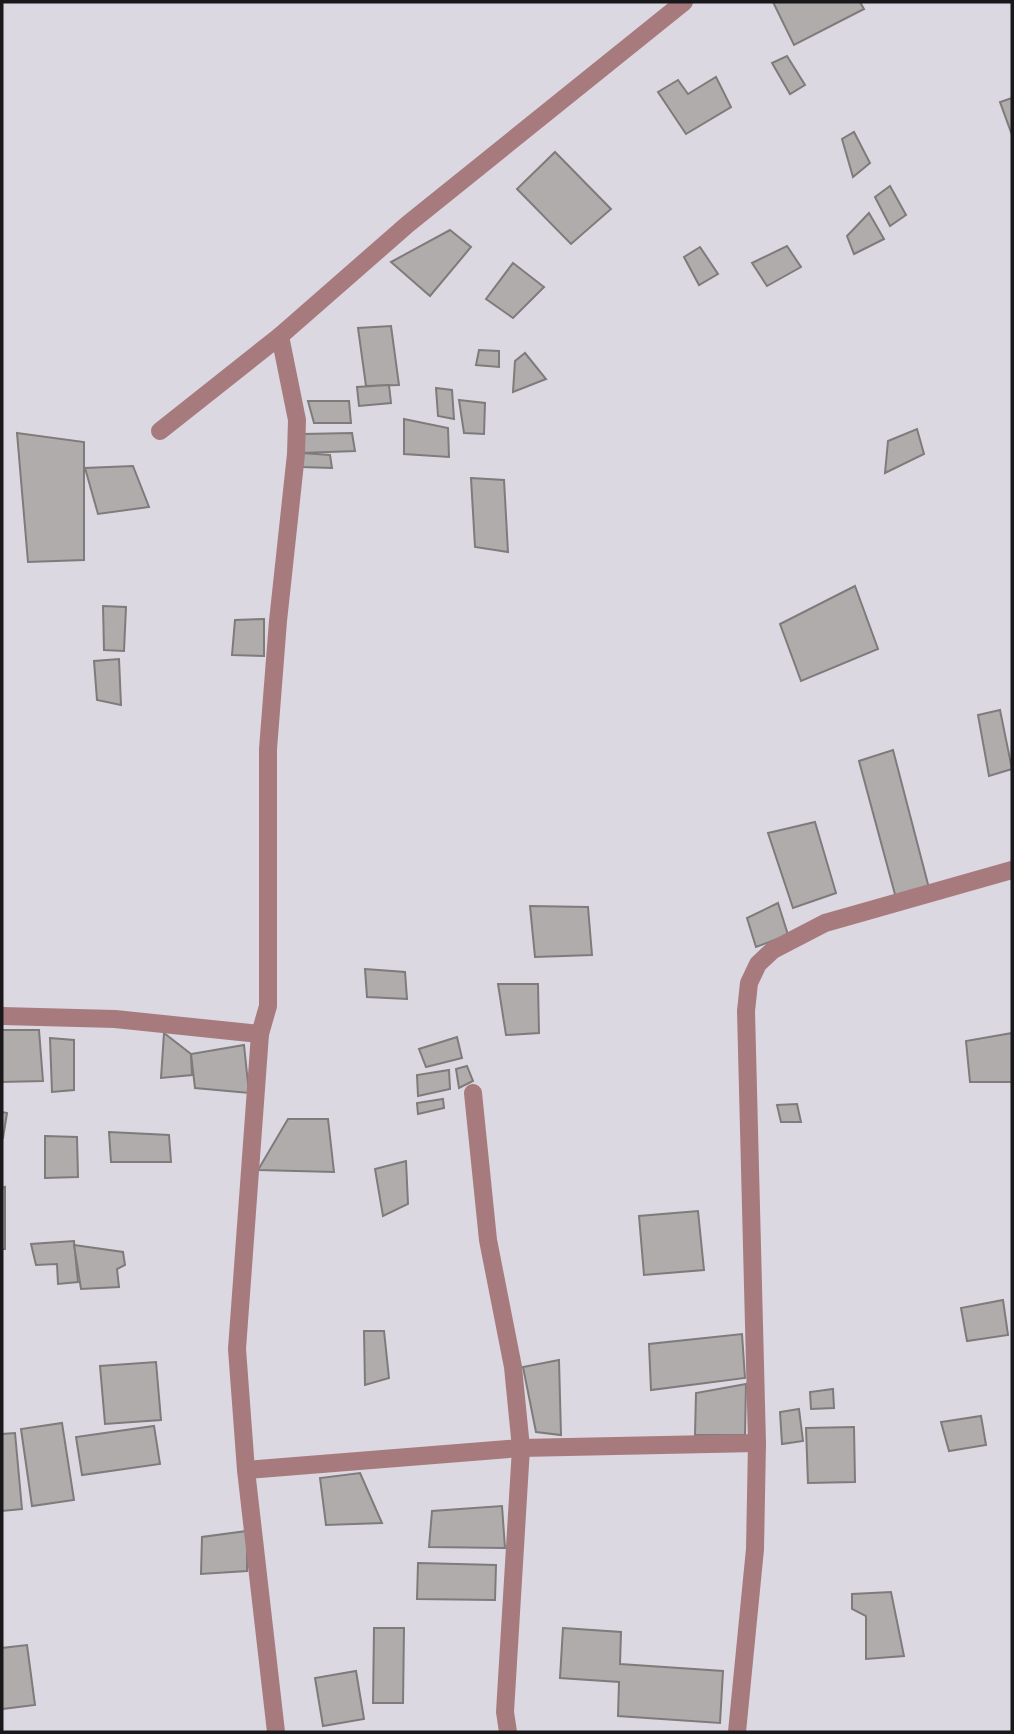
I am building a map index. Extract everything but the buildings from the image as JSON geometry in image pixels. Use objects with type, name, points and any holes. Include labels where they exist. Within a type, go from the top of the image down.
[{"type":"street","points":[[160,432],[280,336],[408,224],[684,2]]},
{"type":"street","points":[[276,1732],[246,1470],[237,1349],[260,1034],[268,1006],[268,749],[279,608],[296,454],[297,420],[280,336]]},
{"type":"street","points":[[737,1732],[755,1549],[757,1443],[746,1011],[749,984],[758,964],[773,950],[825,923],[1012,870]]},
{"type":"street","points":[[2,1016],[115,1019],[260,1034]]},
{"type":"street","points":[[473,1093],[488,1240],[513,1367],[521,1448],[505,1712],[508,1732]]},
{"type":"street","points":[[246,1470],[521,1448],[757,1443]]},
{"type":"shaded area","points":[[2,2],[1012,2],[1012,1732],[2,1732]]}]
